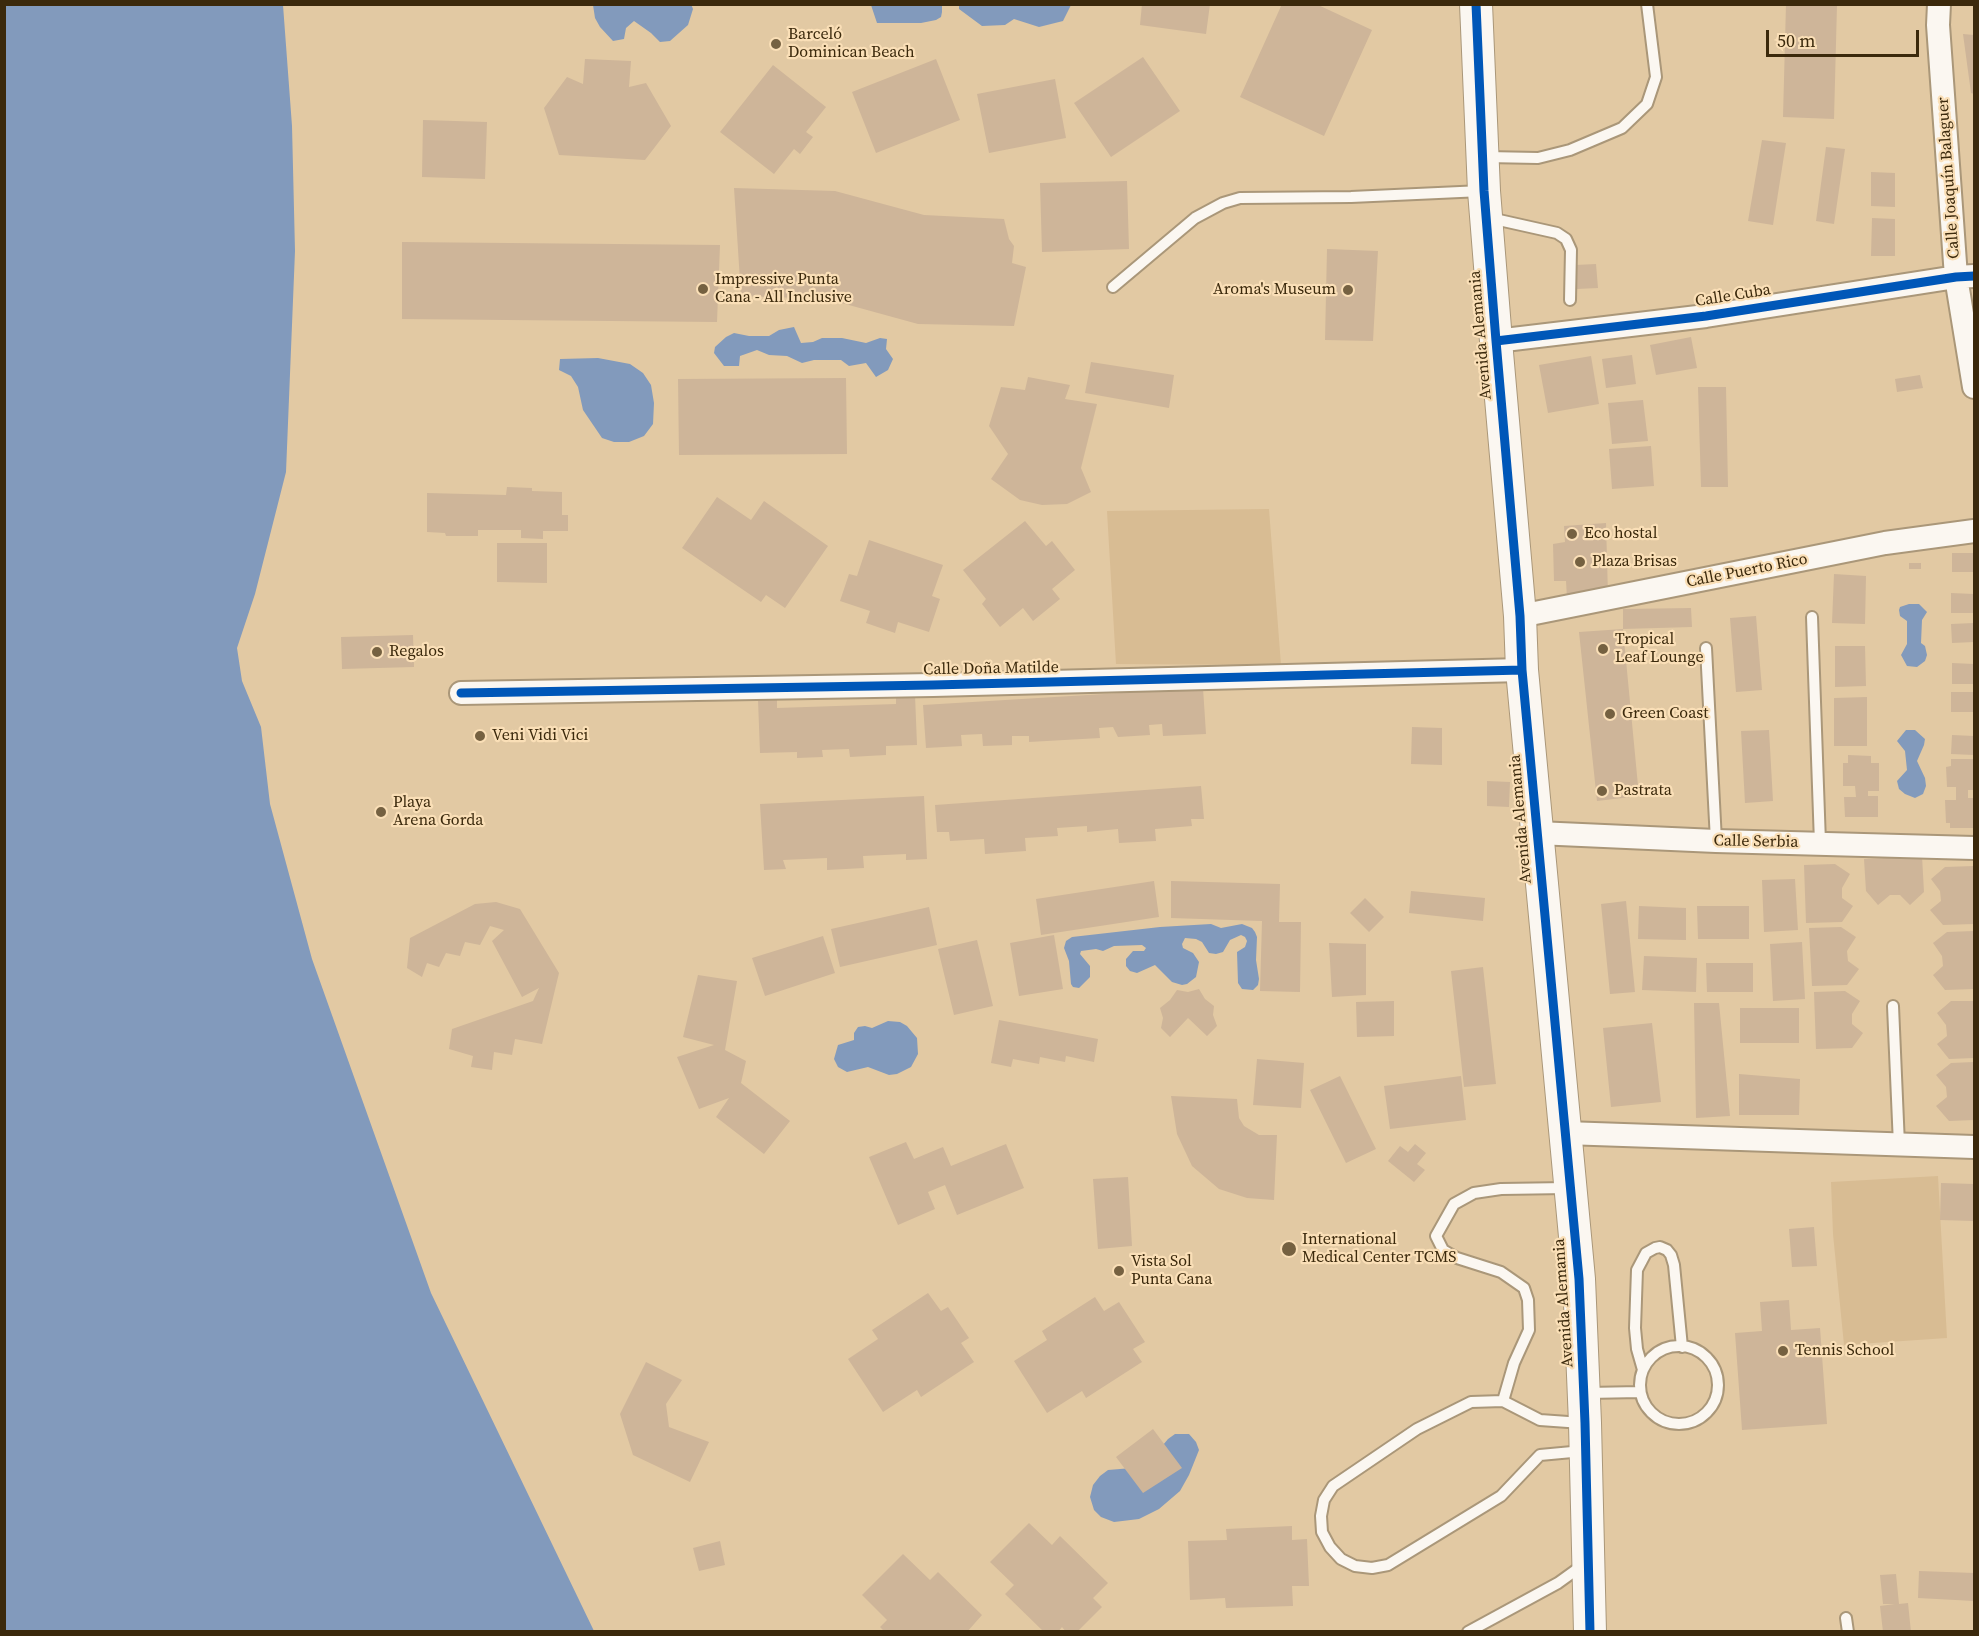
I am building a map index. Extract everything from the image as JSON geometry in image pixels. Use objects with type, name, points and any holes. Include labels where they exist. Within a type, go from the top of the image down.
[{"type":"street","name":"Avenida Alemania","points":[[1476,4],[1485,204],[1520,616],[1522,670],[1579,1280],[1590,1632]]},
{"type":"street","name":"Calle Joaquín Balaguer","points":[[1939,4],[1938,25],[1965,276],[1974,387]]},
{"type":"street","name":"Calle Cuba","points":[[1496,340],[1706,316],[1965,276]]},
{"type":"street","name":"Calle Puerto Rico","points":[[1520,616],[1885,543],[1974,531]]},
{"type":"street","name":"Calle Doña Matilde","points":[[461,693],[933,686],[1522,670]]},
{"type":"street","name":"Calle Serbia","points":[[1537,833],[1716,842],[1974,848]]},
{"type":"street","points":[[1565,1133],[1974,1147]]},
{"type":"lane","points":[[1483,157],[1538,158],[1570,150],[1622,128],[1647,104],[1656,77],[1647,4]]},
{"type":"lane","points":[[1113,288],[1195,218],[1222,203],[1240,198],[1352,197],[1485,204],[1557,233],[1566,239],[1571,250],[1570,300]]},
{"type":"lane","points":[[1812,617],[1820,843]]},
{"type":"lane","points":[[1706,648],[1716,842]]},
{"type":"lane","points":[[1893,1006],[1899,1144]]},
{"type":"lane","points":[[1503,1401],[1514,1363],[1529,1330],[1528,1300],[1524,1288],[1501,1272],[1457,1258],[1443,1250],[1436,1236],[1454,1204],[1474,1193],[1501,1189],[1570,1188]]},
{"type":"lane","points":[[1643,1370],[1656,1353],[1666,1348],[1682,1347],[1699,1352],[1713,1368],[1717,1379],[1715,1400],[1709,1410],[1691,1422],[1669,1423],[1650,1412],[1640,1392],[1643,1370],[1637,1350],[1635,1328],[1637,1270],[1646,1253],[1654,1248],[1660,1247],[1667,1250],[1674,1264],[1682,1347]]},
{"type":"lane","points":[[1585,1422],[1540,1420],[1503,1401],[1471,1402],[1417,1429],[1333,1486],[1324,1500],[1321,1516],[1322,1532],[1329,1547],[1341,1559],[1355,1566],[1372,1569],[1388,1565],[1501,1496],[1540,1455],[1585,1422],[1640,1392]]},
{"type":"lane","points":[[1468,1632],[1558,1583],[1589,1562]]},
{"type":"lane","points":[[1846,1618],[1848,1632]]},
{"type":"shaded area","points":[[1269,509],[1281,665],[1116,664],[1107,511]]},
{"type":"shaded area","points":[[1938,1176],[1947,1338],[1844,1345],[1833,1234],[1831,1182]]},
{"type":"water","points":[[5,4],[283,5],[292,126],[295,251],[286,472],[255,594],[237,648],[242,681],[261,727],[270,804],[312,959],[431,1293],[594,1631],[5,1631]]},
{"type":"water","points":[[691,4],[693,9],[688,25],[670,41],[660,42],[634,21],[626,28],[624,39],[613,41],[595,18],[593,5]]},
{"type":"water","points":[[959,4],[1071,5],[1063,21],[1039,27],[1014,19],[1005,25],[982,26],[959,9]]},
{"type":"water","points":[[871,5],[942,5],[942,12],[941,17],[936,20],[921,23],[877,23]]},
{"type":"water","points":[[794,327],[801,343],[813,342],[822,338],[842,338],[866,343],[880,338],[887,339],[886,349],[893,359],[888,370],[876,377],[866,363],[849,366],[841,360],[814,360],[802,363],[787,356],[769,355],[757,350],[740,356],[739,366],[724,366],[714,353],[715,347],[734,333],[769,336],[779,330]]},
{"type":"water","points":[[598,358],[630,364],[643,373],[651,385],[654,403],[653,424],[644,436],[629,442],[614,442],[602,438],[583,410],[578,387],[571,376],[559,370],[560,359]]},
{"type":"water","points":[[1919,604],[1927,612],[1922,620],[1921,643],[1925,646],[1927,655],[1925,661],[1917,667],[1907,666],[1901,655],[1907,644],[1907,621],[1900,616],[1899,610],[1900,607]]},
{"type":"water","points":[[1906,730],[1915,730],[1925,739],[1917,761],[1926,786],[1923,794],[1915,798],[1899,789],[1897,781],[1907,770],[1905,751],[1897,741]]},
{"type":"water","points":[[1211,924],[1221,928],[1242,924],[1252,928],[1255,932],[1259,979],[1258,985],[1253,990],[1242,989],[1238,983],[1237,952],[1245,947],[1247,941],[1241,935],[1230,940],[1223,952],[1216,954],[1209,953],[1202,942],[1185,938],[1183,948],[1193,953],[1199,962],[1196,977],[1187,984],[1172,982],[1155,965],[1137,973],[1130,971],[1126,966],[1126,959],[1133,951],[1144,951],[1146,948],[1142,945],[1114,946],[1103,951],[1096,949],[1081,951],[1080,954],[1090,966],[1090,977],[1079,988],[1071,984],[1069,961],[1064,948],[1066,941],[1072,937]]},
{"type":"water","points":[[888,1021],[900,1022],[907,1026],[917,1038],[918,1054],[911,1067],[889,1075],[868,1067],[847,1072],[838,1067],[834,1059],[838,1045],[854,1040],[854,1033],[858,1027],[872,1028]]},
{"type":"water","points":[[1175,1434],[1189,1434],[1199,1450],[1180,1491],[1159,1509],[1139,1519],[1114,1522],[1101,1517],[1094,1510],[1090,1497],[1093,1485],[1100,1476],[1108,1470],[1132,1468],[1154,1456]]},
{"type":"building","points":[[1142,4],[1210,4],[1206,34],[1140,25]]},
{"type":"building","points":[[1282,4],[1316,4],[1372,30],[1324,136],[1240,97]]},
{"type":"building","points":[[1786,4],[1837,5],[1834,119],[1783,117]]},
{"type":"building","points":[[1963,34],[1974,35],[1974,94],[1971,93]]},
{"type":"building","points":[[1143,57],[1180,111],[1111,157],[1074,103]]},
{"type":"building","points":[[585,59],[631,61],[629,87],[646,83],[671,126],[645,160],[559,155],[544,108],[567,77],[583,84]]},
{"type":"building","points":[[936,59],[960,120],[876,153],[852,92]]},
{"type":"building","points":[[773,65],[826,107],[806,132],[813,137],[800,154],[794,149],[774,174],[720,132]]},
{"type":"building","points":[[1055,79],[1066,138],[989,153],[977,94]]},
{"type":"building","points":[[423,120],[487,122],[485,179],[422,177]]},
{"type":"building","points":[[1762,140],[1786,143],[1773,225],[1748,221]]},
{"type":"building","points":[[1826,147],[1845,149],[1834,224],[1816,221]]},
{"type":"building","points":[[1871,172],[1895,173],[1895,207],[1871,206]]},
{"type":"building","points":[[1127,181],[1129,249],[1042,252],[1040,183]]},
{"type":"building","points":[[734,188],[835,191],[924,215],[1004,219],[1009,239],[1014,246],[1012,263],[1026,267],[1014,326],[918,324],[827,299],[741,296]]},
{"type":"building","points":[[1872,218],[1895,219],[1895,256],[1871,256]]},
{"type":"building","points":[[402,242],[720,245],[717,322],[402,319]]},
{"type":"building","points":[[1327,249],[1378,251],[1373,341],[1325,340]]},
{"type":"building","points":[[1596,264],[1598,288],[1577,289],[1575,265]]},
{"type":"building","points":[[1691,337],[1697,368],[1656,375],[1650,345]]},
{"type":"building","points":[[1632,355],[1636,384],[1606,388],[1602,359]]},
{"type":"building","points":[[1591,356],[1599,404],[1548,413],[1539,365]]},
{"type":"building","points":[[1091,362],[1174,375],[1169,408],[1085,393]]},
{"type":"building","points":[[1920,375],[1923,388],[1897,392],[1895,379]]},
{"type":"building","points":[[1028,377],[1070,385],[1065,399],[1097,404],[1081,468],[1091,492],[1067,504],[1042,505],[1020,500],[991,479],[1008,454],[989,426],[1001,387],[1025,390]]},
{"type":"building","points":[[846,378],[847,454],[679,455],[678,379]]},
{"type":"building","points":[[1698,387],[1726,387],[1728,487],[1701,487]]},
{"type":"building","points":[[1643,400],[1648,441],[1612,444],[1608,403]]},
{"type":"building","points":[[1651,446],[1654,486],[1612,489],[1609,449]]},
{"type":"building","points":[[507,487],[562,492],[562,515],[568,515],[568,531],[543,531],[543,539],[521,538],[521,530],[478,530],[478,536],[446,536],[445,533],[427,532],[427,493],[506,495]]},
{"type":"building","points":[[717,497],[751,520],[764,501],[828,546],[785,608],[766,595],[761,602],[682,548]]},
{"type":"building","points":[[1025,521],[1046,546],[1052,541],[1075,570],[1052,589],[1060,599],[1033,621],[1023,608],[1000,627],[982,604],[986,599],[963,570]]},
{"type":"building","name":"Plaza Brisas","points":[[1606,523],[1608,595],[1567,598],[1566,581],[1554,581],[1553,544],[1565,542],[1564,526]]},
{"type":"building","points":[[869,540],[943,565],[932,596],[940,599],[929,632],[898,622],[895,633],[866,623],[870,611],[840,601],[849,574],[857,576]]},
{"type":"building","points":[[497,543],[547,543],[547,583],[497,582]]},
{"type":"building","points":[[1952,553],[1974,553],[1974,572],[1952,572]]},
{"type":"building","points":[[1909,563],[1921,563],[1921,569],[1909,569]]},
{"type":"building","points":[[1834,574],[1866,576],[1865,624],[1832,623]]},
{"type":"building","points":[[1951,593],[1974,594],[1974,613],[1951,613]]},
{"type":"building","points":[[1691,608],[1692,627],[1623,629],[1623,609]]},
{"type":"building","points":[[1756,616],[1762,690],[1736,692],[1730,618]]},
{"type":"building","points":[[1974,623],[1974,642],[1952,643],[1951,624]]},
{"type":"building","name":"Green Coast","points":[[1623,629],[1639,796],[1597,801],[1579,632]]},
{"type":"building","name":"Regalos","points":[[413,635],[414,667],[342,669],[341,637]]},
{"type":"building","points":[[1835,646],[1865,646],[1866,686],[1835,687]]},
{"type":"building","points":[[1952,663],[1974,664],[1974,684],[1952,684]]},
{"type":"building","points":[[1203,688],[1206,734],[1163,736],[1162,724],[1149,725],[1150,735],[1118,737],[1113,727],[1099,728],[1100,738],[1029,742],[1029,736],[1012,736],[1012,745],[983,746],[982,734],[961,735],[962,746],[926,748],[923,705]]},
{"type":"building","points":[[1951,692],[1974,692],[1974,712],[1951,712]]},
{"type":"building","points":[[896,695],[915,695],[917,745],[886,746],[886,755],[850,757],[849,749],[822,750],[823,757],[797,758],[797,752],[760,753],[758,700],[777,700],[777,708],[896,704]]},
{"type":"building","points":[[1867,697],[1867,746],[1834,746],[1834,698]]},
{"type":"building","points":[[1412,727],[1442,728],[1442,765],[1411,764]]},
{"type":"building","points":[[1769,730],[1773,801],[1745,803],[1741,731]]},
{"type":"building","points":[[1952,735],[1974,736],[1974,755],[1951,754]]},
{"type":"building","points":[[1848,755],[1871,756],[1871,763],[1879,763],[1879,791],[1868,791],[1868,796],[1878,796],[1878,817],[1845,817],[1844,797],[1856,797],[1855,786],[1843,786],[1843,763],[1848,763]]},
{"type":"building","points":[[1951,759],[1974,759],[1974,790],[1968,790],[1968,798],[1974,798],[1974,828],[1950,828],[1950,823],[1946,823],[1945,800],[1956,800],[1956,787],[1947,787],[1946,767],[1951,766]]},
{"type":"building","points":[[1487,781],[1510,782],[1509,807],[1487,806]]},
{"type":"building","points":[[1201,786],[1204,819],[1191,819],[1192,826],[1155,829],[1156,841],[1119,843],[1118,829],[1087,832],[1087,826],[1057,828],[1058,836],[1025,838],[1026,851],[985,854],[984,839],[950,841],[949,832],[937,832],[935,805]]},
{"type":"building","points":[[924,796],[927,859],[906,860],[906,854],[863,856],[864,868],[827,870],[827,858],[783,860],[786,869],[764,870],[760,804]]},
{"type":"building","points":[[1922,856],[1924,892],[1910,905],[1900,895],[1890,895],[1878,905],[1866,891],[1864,859]]},
{"type":"building","points":[[1835,864],[1850,874],[1842,888],[1842,898],[1853,906],[1842,922],[1806,923],[1804,865]]},
{"type":"building","points":[[1974,866],[1974,924],[1943,925],[1930,910],[1941,901],[1940,891],[1931,879],[1945,867]]},
{"type":"building","points":[[1795,879],[1798,930],[1764,932],[1762,880]]},
{"type":"building","points":[[1154,881],[1159,917],[1041,935],[1036,899]]},
{"type":"building","points":[[1171,881],[1280,884],[1279,922],[1301,922],[1300,992],[1260,991],[1262,921],[1171,918]]},
{"type":"building","points":[[1411,891],[1485,898],[1483,921],[1409,913]]},
{"type":"building","points":[[1365,898],[1384,917],[1369,932],[1350,913]]},
{"type":"building","points":[[1626,901],[1635,992],[1610,994],[1601,904]]},
{"type":"building","points":[[496,902],[520,909],[559,973],[542,1044],[515,1039],[512,1055],[494,1052],[492,1070],[471,1067],[473,1056],[449,1049],[452,1029],[533,1001],[539,988],[522,997],[492,941],[504,930],[490,926],[480,945],[465,942],[460,956],[446,953],[439,967],[427,963],[422,977],[407,968],[410,938],[475,904]]},
{"type":"building","points":[[1639,906],[1686,908],[1686,940],[1638,939]]},
{"type":"building","points":[[1697,906],[1749,906],[1749,939],[1698,939]]},
{"type":"building","points":[[929,907],[937,945],[840,967],[831,929]]},
{"type":"building","points":[[1841,927],[1856,937],[1847,951],[1848,961],[1859,969],[1847,985],[1812,986],[1809,928]]},
{"type":"building","points":[[1974,931],[1974,989],[1945,990],[1933,975],[1943,966],[1942,956],[1933,943],[1947,932]]},
{"type":"building","points":[[1054,935],[1063,989],[1019,996],[1010,943]]},
{"type":"building","points":[[823,936],[835,973],[765,996],[752,958]]},
{"type":"building","points":[[977,940],[993,1006],[954,1015],[938,949]]},
{"type":"building","points":[[1802,942],[1805,999],[1773,1001],[1770,944]]},
{"type":"building","points":[[1329,943],[1366,944],[1366,995],[1332,997]]},
{"type":"building","points":[[1644,956],[1697,958],[1696,992],[1642,990]]},
{"type":"building","points":[[1706,963],[1753,963],[1753,992],[1707,992]]},
{"type":"building","points":[[1483,967],[1496,1084],[1464,1087],[1451,971]]},
{"type":"building","points":[[698,975],[737,981],[725,1050],[746,1061],[741,1083],[790,1121],[764,1154],[716,1117],[729,1098],[699,1109],[677,1057],[714,1045],[683,1037]]},
{"type":"building","points":[[1199,989],[1205,999],[1214,1006],[1213,1015],[1217,1026],[1207,1036],[1188,1018],[1170,1037],[1161,1028],[1163,1018],[1160,1008],[1177,990],[1188,992]]},
{"type":"building","points":[[1845,991],[1860,1001],[1852,1014],[1852,1024],[1863,1033],[1852,1048],[1816,1049],[1814,992]]},
{"type":"building","points":[[1394,1001],[1394,1036],[1357,1037],[1356,1002]]},
{"type":"building","points":[[1951,1001],[1974,1001],[1974,1058],[1949,1059],[1937,1044],[1947,1036],[1946,1025],[1937,1013]]},
{"type":"building","points":[[1694,1003],[1719,1003],[1730,1116],[1696,1118]]},
{"type":"building","points":[[1740,1008],[1799,1008],[1799,1043],[1740,1043]]},
{"type":"building","points":[[999,1020],[1098,1039],[1094,1062],[1066,1056],[1065,1062],[1040,1057],[1039,1064],[1013,1059],[1011,1067],[991,1063]]},
{"type":"building","points":[[1652,1023],[1661,1102],[1611,1107],[1603,1028]]},
{"type":"building","points":[[1257,1059],[1304,1063],[1301,1108],[1253,1105]]},
{"type":"building","points":[[1974,1062],[1974,1120],[1949,1121],[1936,1106],[1947,1097],[1946,1087],[1936,1075],[1951,1063]]},
{"type":"building","points":[[1739,1074],[1800,1079],[1799,1115],[1739,1115]]},
{"type":"building","points":[[1340,1076],[1376,1149],[1346,1163],[1310,1090]]},
{"type":"building","points":[[1461,1076],[1466,1120],[1390,1129],[1384,1086]]},
{"type":"building","points":[[1171,1096],[1237,1099],[1239,1118],[1244,1126],[1259,1135],[1277,1135],[1274,1200],[1247,1198],[1219,1189],[1192,1166],[1177,1134]]},
{"type":"building","points":[[906,1142],[914,1159],[943,1147],[951,1166],[1006,1144],[1024,1188],[957,1215],[945,1185],[928,1192],[935,1209],[898,1225],[869,1157]]},
{"type":"building","points":[[1415,1144],[1426,1153],[1417,1164],[1425,1170],[1414,1182],[1388,1161],[1400,1146],[1408,1152]]},
{"type":"building","points":[[1128,1177],[1132,1246],[1098,1249],[1093,1179]]},
{"type":"building","points":[[1941,1183],[1974,1184],[1974,1221],[1940,1220]]},
{"type":"building","points":[[1814,1227],[1817,1266],[1792,1267],[1789,1229]]},
{"type":"building","points":[[928,1293],[941,1311],[948,1307],[969,1338],[961,1343],[974,1362],[921,1397],[917,1390],[883,1412],[848,1359],[878,1339],[872,1330]]},
{"type":"building","points":[[1095,1297],[1104,1311],[1119,1302],[1145,1342],[1133,1349],[1142,1362],[1086,1398],[1082,1391],[1047,1413],[1014,1361],[1047,1340],[1042,1331]]},
{"type":"building","points":[[1789,1300],[1791,1330],[1820,1328],[1827,1424],[1742,1430],[1735,1333],[1762,1331],[1760,1302]]},
{"type":"building","points":[[646,1362],[682,1380],[666,1404],[669,1427],[709,1442],[690,1482],[633,1455],[620,1414]]},
{"type":"building","points":[[1153,1429],[1182,1468],[1143,1493],[1116,1457]]},
{"type":"building","points":[[1029,1523],[1052,1545],[1060,1536],[1108,1583],[1093,1598],[1102,1607],[1077,1632],[1066,1632],[1062,1627],[1058,1632],[1044,1632],[1005,1594],[1014,1585],[990,1562]]},
{"type":"building","points":[[1292,1526],[1292,1540],[1307,1539],[1309,1586],[1292,1586],[1293,1606],[1226,1608],[1225,1598],[1190,1600],[1188,1541],[1227,1540],[1226,1529]]},
{"type":"building","points":[[720,1541],[725,1565],[699,1571],[693,1548]]},
{"type":"building","points":[[903,1554],[930,1580],[938,1572],[982,1615],[967,1632],[885,1632],[880,1627],[887,1620],[862,1595]]},
{"type":"building","points":[[1919,1571],[1974,1573],[1974,1601],[1918,1598]]},
{"type":"building","points":[[1896,1574],[1899,1604],[1908,1603],[1911,1632],[1883,1632],[1880,1606],[1895,1604],[1883,1604],[1880,1575]]},
{"type":"cycle path","points":[[1476,4],[1484,191],[1520,616],[1522,670],[1579,1279],[1590,1632]]},
{"type":"cycle path","points":[[1496,341],[1706,316],[1974,276]]},
{"type":"cycle path","points":[[461,693],[933,685],[1522,670]]},
{"type":"place","name":"Barceló Dominican Beach","points":[[776,44]]},
{"type":"place","name":"Impressive Punta Cana - All Inclusive","points":[[703,289]]},
{"type":"place","name":"Aroma's Museum","points":[[1348,290]]},
{"type":"place","name":"Eco hostal","points":[[1572,534]]},
{"type":"place","name":"Plaza Brisas","points":[[1580,562]]},
{"type":"place","name":"Tropical Leaf Lounge","points":[[1603,649]]},
{"type":"place","name":"Regalos","points":[[377,652]]},
{"type":"place","name":"Green Coast","points":[[1610,714]]},
{"type":"place","name":"Veni Vidi Vici","points":[[480,736]]},
{"type":"place","name":"Pastrata","points":[[1602,791]]},
{"type":"place","name":"Playa Arena Gorda","points":[[381,812]]},
{"type":"place","name":"International Medical Center TCMS","points":[[1289,1249]]},
{"type":"place","name":"Vista Sol Punta Cana","points":[[1119,1271]]},
{"type":"place","name":"Tennis School","points":[[1783,1351]]}]
